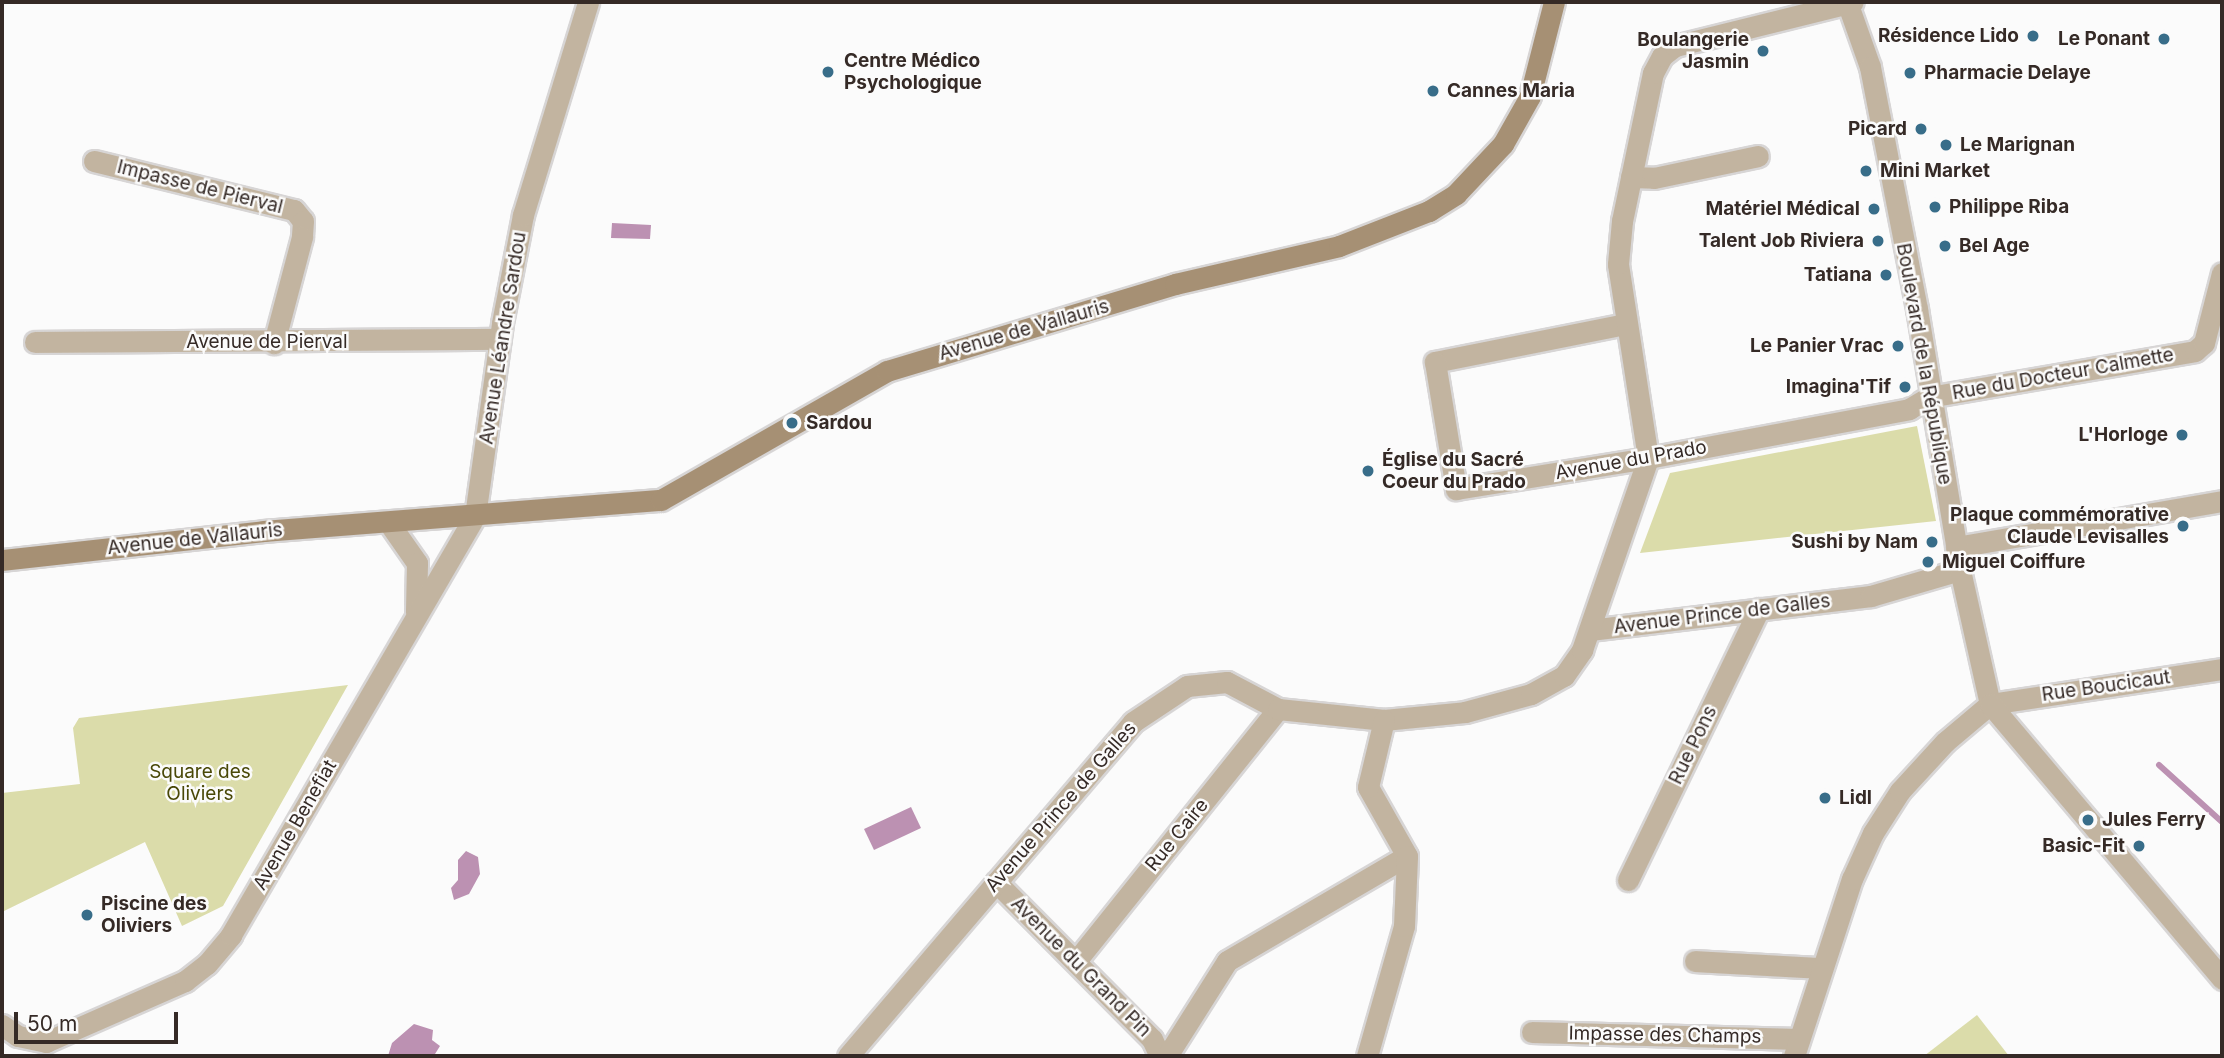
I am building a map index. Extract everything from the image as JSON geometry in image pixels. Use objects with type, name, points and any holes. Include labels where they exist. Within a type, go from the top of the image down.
[{"type":"main road","name":"Avenue de Vallauris","points":[[2,560],[264,531],[661,500],[887,371],[1175,284],[1339,246],[1429,211],[1457,194],[1510,132],[1530,96],[1554,2]]},
{"type":"street","name":"Avenue Léandre Sardou","points":[[475,516],[500,339],[523,215],[588,2]]},
{"type":"street","points":[[1590,630],[1648,458],[1625,324],[1618,264],[1631,177],[1653,73],[1662,56],[1675,46],[1849,2]]},
{"type":"street","name":"Boulevard de la République","points":[[1849,2],[1870,67],[1917,309],[1929,397],[1960,570],[1990,704],[2222,979]]},
{"type":"street","points":[[1631,177],[1654,178],[1758,156]]},
{"type":"street","name":"Impasse de Pierval","points":[[94,160],[294,211],[303,221],[302,237],[274,342]]},
{"type":"street","name":"Rue du Docteur Calmette","points":[[1929,397],[2195,351],[2204,343],[2222,273]]},
{"type":"street","name":"Avenue du Prado","points":[[1625,324],[1435,362],[1456,489],[1648,458],[1909,409],[1929,397]]},
{"type":"street","name":"Avenue de Pierval","points":[[35,342],[500,339]]},
{"type":"street","points":[[1956,547],[2222,501]]},
{"type":"street","name":"Avenue Benefiat","points":[[45,1049],[185,981],[207,964],[231,935],[475,516]]},
{"type":"street","points":[[389,523],[416,563],[414,621]]},
{"type":"street","name":"Avenue Prince de Galles","points":[[848,1056],[1133,722],[1187,685],[1219,681],[1242,688],[1278,709],[1384,720],[1465,712],[1550,686],[1575,663],[1590,630],[1871,596],[1960,570]]},
{"type":"street","name":"Rue Pons","points":[[1628,880],[1759,609]]},
{"type":"street","name":"Rue Boucicaut","points":[[1990,704],[2222,669]]},
{"type":"street","points":[[1796,1047],[1852,879],[1886,812],[1929,758],[1990,704]]},
{"type":"street","name":"Rue Caire","points":[[1076,961],[1278,709]]},
{"type":"street","points":[[1367,1056],[1404,926],[1407,856],[1368,787],[1384,720]]},
{"type":"street","points":[[1167,1056],[1227,961],[1407,856]]},
{"type":"street","name":"Avenue du Grand Pin","points":[[996,882],[1152,1039],[1160,1056]]},
{"type":"street","points":[[1695,961],[1821,968]]},
{"type":"street","points":[[2,1025],[18,1037],[45,1049]]},
{"type":"street","name":"Impasse des Champs","points":[[1532,1032],[1796,1047]]},
{"type":"green space","points":[[1917,426],[1936,521],[1640,553],[1670,473]]},
{"type":"green space","name":"Square des Oliviers","points":[[348,685],[223,906],[182,926],[145,842],[2,912],[2,793],[80,784],[73,728],[79,718]]},
{"type":"green space","points":[[1977,1015],[2009,1056],[1924,1056]]},
{"type":"shaded area","points":[[612,223],[651,225],[650,239],[611,238]]},
{"type":"shaded area","points":[[911,807],[921,828],[874,850],[864,829]]},
{"type":"shaded area","points":[[466,851],[478,857],[480,874],[469,894],[454,900],[451,888],[458,880],[458,860]]},
{"type":"shaded area","points":[[414,1024],[433,1030],[432,1040],[440,1046],[435,1054],[388,1056],[392,1043]]},
{"type":"waterway","points":[[2159,765],[2222,822]]},
{"type":"place","name":"Résidence Lido","points":[[2033,36]]},
{"type":"place","name":"Le Ponant","points":[[2164,39]]},
{"type":"place","name":"Boulangerie Jasmin","points":[[1763,51]]},
{"type":"place","name":"Centre Médico Psychologique","points":[[828,72]]},
{"type":"place","name":"Pharmacie Delaye","points":[[1910,73]]},
{"type":"place","name":"Cannes Maria","points":[[1433,91]]},
{"type":"place","name":"Picard","points":[[1921,129]]},
{"type":"place","name":"Le Marignan","points":[[1946,145]]},
{"type":"place","name":"Mini Market","points":[[1866,171]]},
{"type":"place","name":"Philippe Riba","points":[[1935,207]]},
{"type":"place","name":"Matériel Médical","points":[[1874,209]]},
{"type":"place","name":"Talent Job Riviera","points":[[1878,241]]},
{"type":"place","name":"Bel Age","points":[[1945,246]]},
{"type":"place","name":"Tatiana","points":[[1886,275]]},
{"type":"place","name":"Le Panier Vrac","points":[[1898,346]]},
{"type":"place","name":"Imagina'Tif","points":[[1905,387]]},
{"type":"place","name":"Sardou","points":[[792,423]]},
{"type":"place","name":"L'Horloge","points":[[2182,435]]},
{"type":"place","name":"Église du Sacré Coeur du Prado","points":[[1368,471]]},
{"type":"place","name":"Plaque commémorative Claude Levisalles","points":[[2183,526]]},
{"type":"place","name":"Sushi by Nam","points":[[1932,542]]},
{"type":"place","name":"Miguel Coiffure","points":[[1928,562]]},
{"type":"place","name":"Lidl","points":[[1825,798]]},
{"type":"place","name":"Jules Ferry","points":[[2088,820]]},
{"type":"place","name":"Basic-Fit","points":[[2139,846]]},
{"type":"place","name":"Piscine des Oliviers","points":[[87,915]]}]
